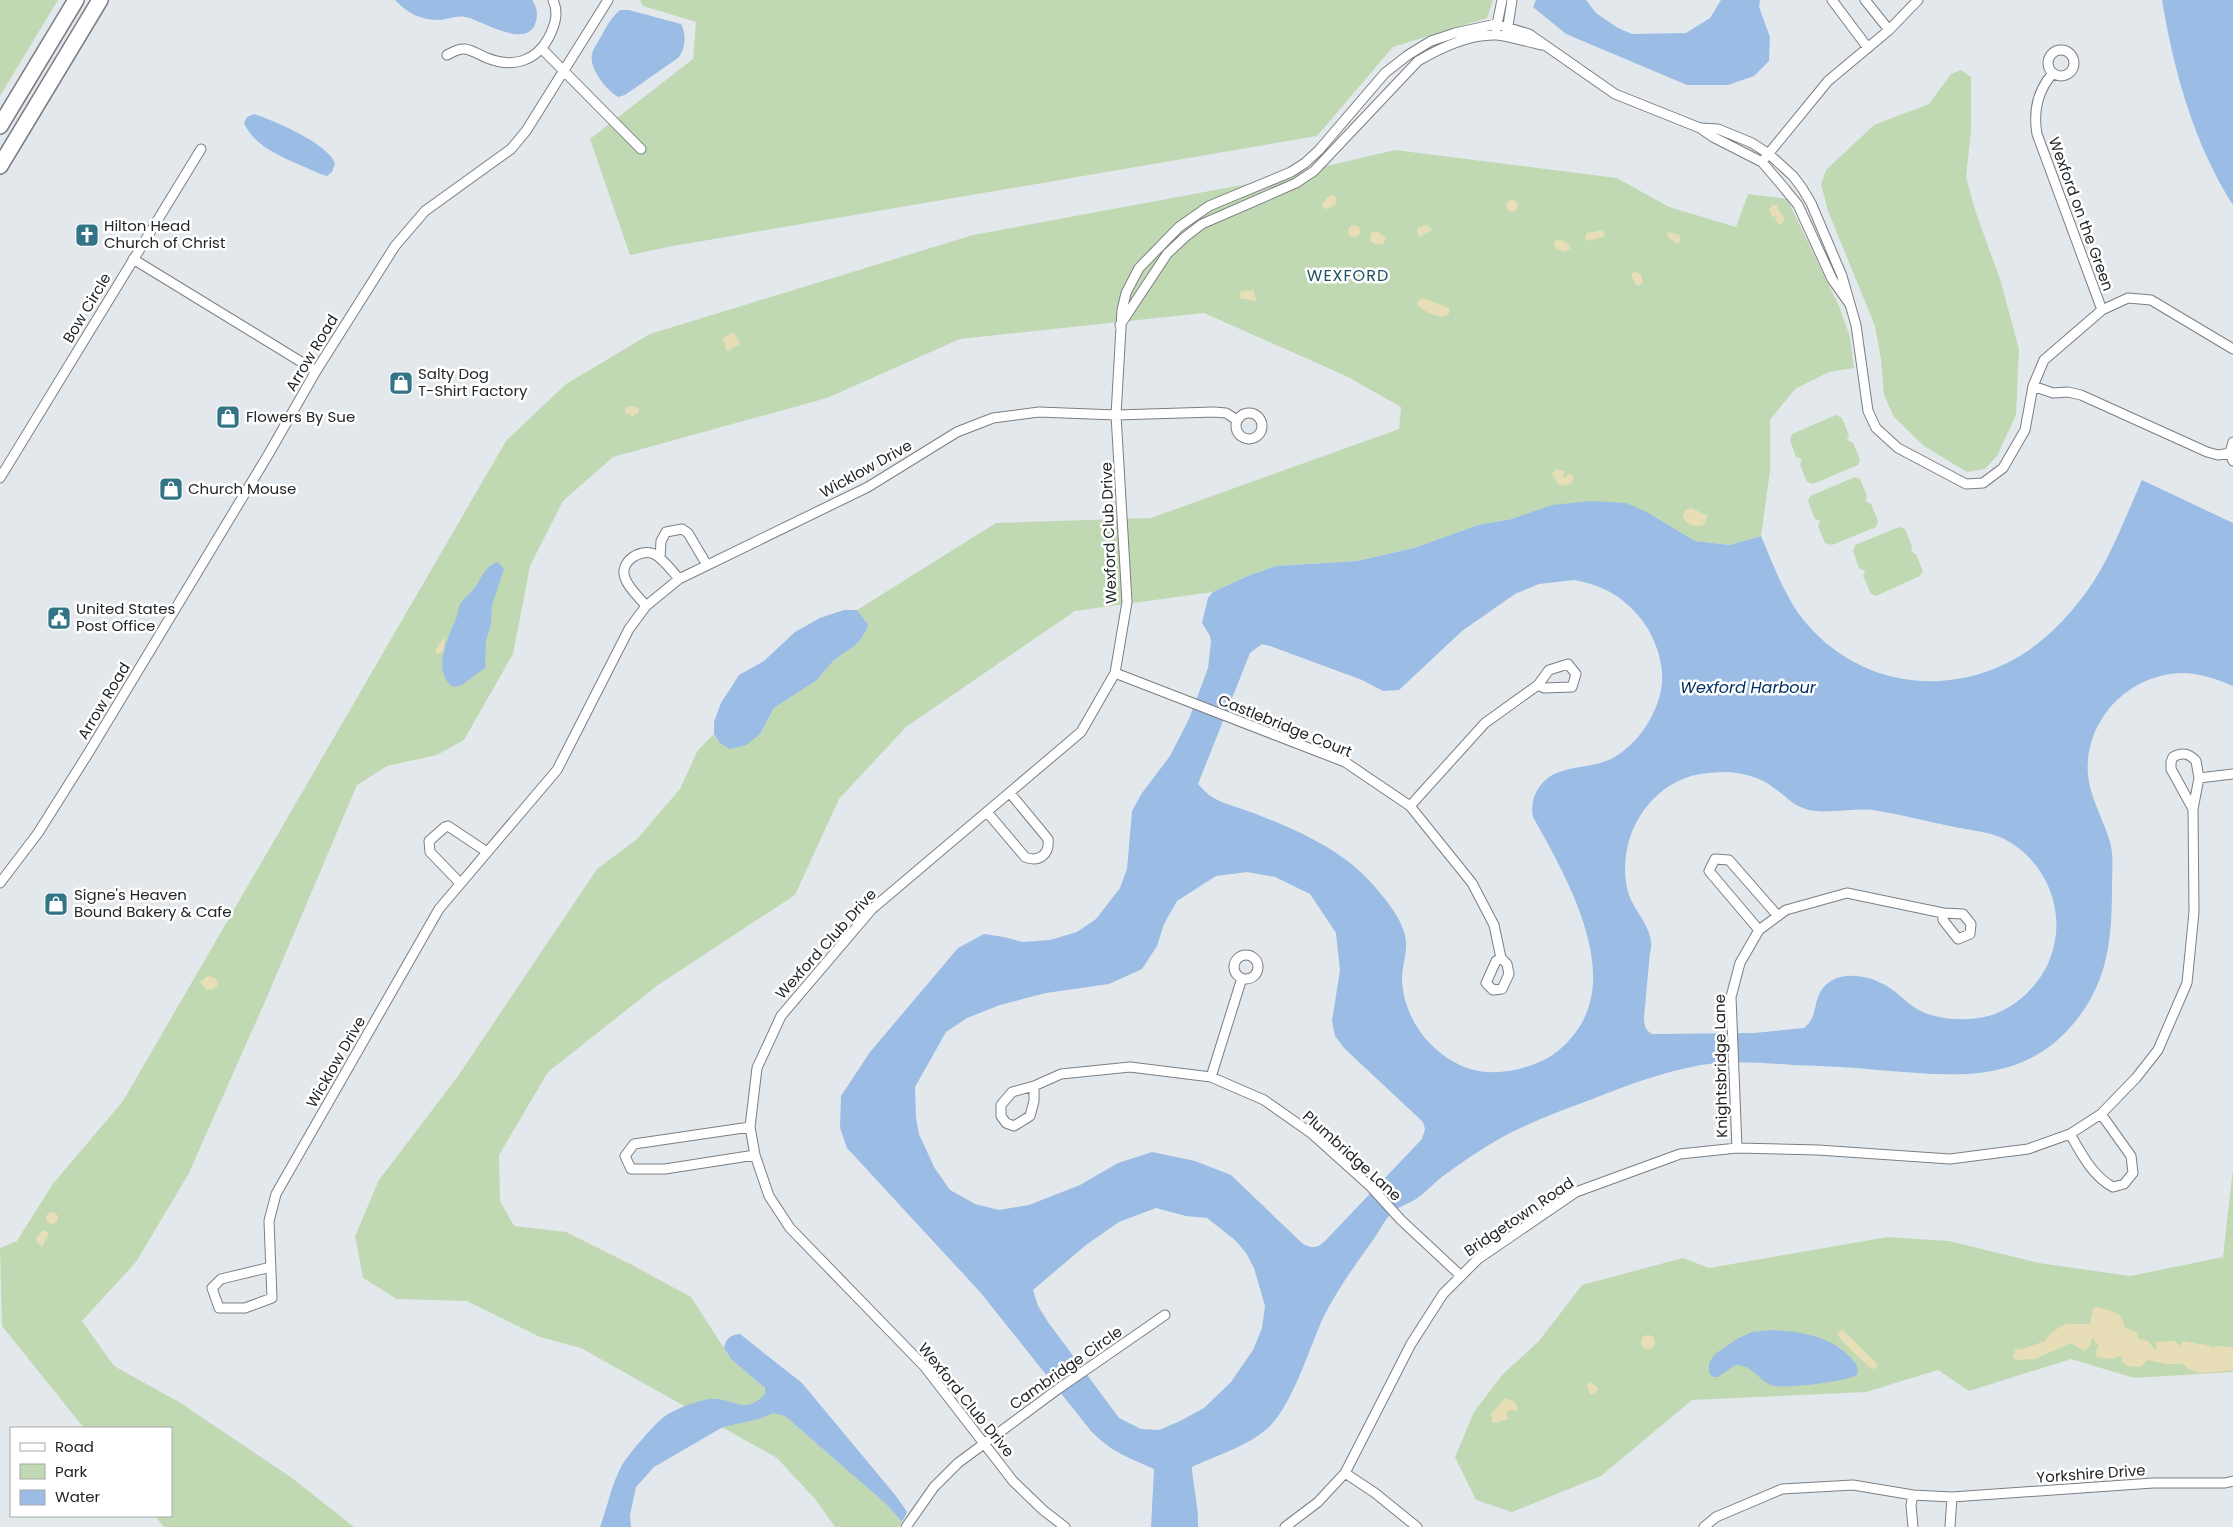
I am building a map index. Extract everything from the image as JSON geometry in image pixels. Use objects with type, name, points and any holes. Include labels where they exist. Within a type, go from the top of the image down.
[{"type":"highway","points":[[0,126],[76,0]]},
{"type":"highway","points":[[0,166],[100,0]]},
{"type":"street","points":[[447,55],[464,49],[495,60],[516,62],[531,58],[542,49],[556,17],[554,0]]},
{"type":"street","name":"Arrow Road","points":[[0,884],[38,833],[89,752],[378,270],[412,225],[438,200],[512,148],[526,131],[565,72],[608,0]]},
{"type":"street","points":[[1496,35],[1496,24],[1502,0]]},
{"type":"street","points":[[1507,38],[1512,0]]},
{"type":"street","points":[[1832,0],[1868,48]]},
{"type":"street","points":[[1865,0],[1889,30]]},
{"type":"street","points":[[1762,162],[1828,81],[1889,30],[1918,0]]},
{"type":"street","name":"Wexford Club Drive","points":[[1066,1527],[1043,1510],[1013,1481],[924,1366],[790,1228],[769,1196],[755,1155],[750,1127],[757,1068],[781,1016],[872,909],[1081,732],[1115,673],[1127,602],[1116,415],[1120,325],[1126,293],[1139,268],[1179,227],[1209,206],[1291,172],[1305,163],[1325,144],[1385,74],[1408,55],[1431,41],[1455,33],[1496,24],[1529,34],[1542,45],[1615,94],[1700,128],[1713,137],[1762,162],[1798,205],[1832,279],[1849,303]]},
{"type":"street","name":"Wexford Club Drive","points":[[1120,325],[1168,254],[1185,237],[1202,224],[1221,214],[1296,183],[1314,171],[1418,61],[1436,50],[1454,44],[1496,35],[1542,45]]},
{"type":"street","points":[[542,49],[641,149]]},
{"type":"street","name":"Wexford on the Green","points":[[2053,74],[2044,84],[2037,102],[2035,123],[2037,134],[2102,310],[2128,298],[2151,300],[2233,349]]},
{"type":"street","name":"Wexford Club Drive","points":[[1700,128],[1718,129],[1734,134],[1769,154],[1793,176],[1812,202],[1842,276],[1856,325],[1868,411],[1876,428],[1898,448],[1966,484],[1984,483],[2003,468],[2025,430],[2033,386],[2044,360],[2102,310]]},
{"type":"street","points":[[1325,144],[1334,151]]},
{"type":"street","name":"Bow Circle","points":[[0,478],[201,149]]},
{"type":"street","points":[[133,259],[316,371]]},
{"type":"street","points":[[2033,386],[2053,393],[2068,392],[2081,396],[2207,452],[2231,457],[2233,442]]},
{"type":"street","name":"Wicklow Drive","points":[[271,1267],[221,1279],[212,1288],[219,1308],[245,1308],[272,1298],[271,1267],[268,1221],[276,1194],[439,909],[557,770],[629,629],[646,606],[678,579],[868,487],[957,432],[993,418],[1039,412],[1116,415],[1214,412],[1226,414],[1237,420]]},
{"type":"street","points":[[660,558],[661,541],[666,532],[682,528],[688,533],[706,565]]},
{"type":"street","points":[[646,606],[628,585],[624,570],[631,558],[642,554],[653,554],[660,558],[678,579]]},
{"type":"street","name":"Castlebridge Court","points":[[1115,673],[1345,762],[1410,806],[1472,882],[1494,925],[1500,958]]},
{"type":"street","points":[[1410,806],[1485,722],[1538,685]]},
{"type":"street","name":"Bridgetown Road","points":[[1285,1527],[1318,1502],[1345,1473],[1410,1344],[1443,1294],[1478,1259],[1576,1192],[1680,1154],[1737,1148],[1818,1150],[1950,1159],[2028,1149],[2070,1134],[2101,1114],[2136,1078],[2158,1050],[2187,983],[2194,912],[2193,809],[2199,778],[2196,761],[2182,753],[2173,757],[2170,762],[2171,769],[2193,809]]},
{"type":"street","points":[[2199,778],[2233,774]]},
{"type":"street","points":[[987,812],[1025,857],[1032,860],[1040,858],[1046,853],[1049,845],[1048,839],[1010,793]]},
{"type":"street","points":[[460,883],[430,852],[429,841],[445,826],[448,826],[487,852]]},
{"type":"street","points":[[1759,930],[1709,871],[1715,859],[1728,860],[1778,916]]},
{"type":"street","name":"Knightsbridge Lane","points":[[1737,1148],[1731,997],[1740,963],[1759,930],[1786,910],[1847,893],[1942,913]]},
{"type":"street","points":[[1211,1077],[1242,978]]},
{"type":"street","name":"Plumbridge Lane","points":[[1034,1086],[1034,1101],[1030,1116],[1014,1126],[1006,1122],[1001,1116],[1002,1105],[1012,1092],[1034,1086],[1061,1074],[1130,1067],[1211,1077],[1272,1106],[1311,1133],[1370,1187],[1401,1220],[1460,1275]]},
{"type":"street","points":[[2070,1134],[2097,1175],[2112,1187],[2124,1184],[2133,1173],[2131,1156],[2120,1138],[2101,1114]]},
{"type":"street","points":[[750,1127],[634,1144],[625,1156],[631,1169],[665,1169],[755,1155]]},
{"type":"street","name":"Cambridge Circle","points":[[906,1527],[934,1487],[958,1463],[1165,1315]]},
{"type":"street","points":[[1345,1473],[1375,1493],[1417,1527]]},
{"type":"street","name":"Yorkshire Drive","points":[[1704,1527],[1716,1517],[1782,1489],[1853,1485],[1913,1495],[1952,1498],[2153,1483],[2225,1483],[2233,1481]]},
{"type":"street","points":[[1913,1495],[1911,1505],[1913,1527]]},
{"type":"street","points":[[1950,1527],[1952,1498]]},
{"type":"green space","points":[[0,0],[58,0],[0,96]]},
{"type":"green space","points":[[640,0],[1493,0],[1487,18],[1393,47],[1317,136],[673,246],[630,255],[590,139],[693,59],[696,22],[643,6]]},
{"type":"green space","points":[[1961,70],[1971,77],[1971,131],[1966,177],[1975,210],[2000,279],[2019,349],[2016,415],[1997,456],[1985,469],[1967,472],[1924,446],[1894,417],[1884,395],[1881,360],[1875,326],[1828,211],[1821,184],[1826,170],[1874,125],[1929,104],[1951,74]]},
{"type":"green space","points":[[1395,150],[1617,178],[1669,207],[1736,227],[1748,194],[1787,199],[1839,306],[1850,337],[1854,368],[1829,372],[1795,389],[1770,420],[1770,471],[1761,536],[1730,545],[1695,541],[1647,512],[1529,514],[1478,525],[1414,548],[1357,561],[1276,566],[1250,575],[1213,592],[1075,611],[906,727],[839,799],[795,895],[658,985],[548,1072],[499,1155],[500,1201],[514,1226],[566,1232],[691,1297],[731,1359],[765,1388],[785,1416],[886,1504],[902,1522],[899,1527],[835,1527],[815,1499],[777,1458],[581,1348],[540,1337],[467,1301],[397,1299],[363,1278],[355,1236],[379,1180],[458,1076],[597,869],[637,839],[680,789],[698,750],[714,734],[720,743],[760,734],[774,708],[817,680],[834,660],[857,644],[868,624],[857,610],[996,523],[1151,518],[1399,429],[1401,407],[1346,376],[1204,313],[960,339],[827,398],[613,457],[563,501],[530,566],[513,654],[464,740],[437,755],[387,766],[357,785],[267,997],[188,1175],[136,1262],[82,1321],[114,1366],[179,1402],[292,1478],[354,1527],[164,1527],[156,1517],[172,1517],[172,1427],[83,1427],[2,1326],[0,1248],[17,1241],[52,1185],[123,1101],[506,441],[566,384],[650,334],[973,235],[1258,182]]},
{"type":"green space","points":[[1836,415],[1842,418],[1849,435],[1847,440],[1853,443],[1860,459],[1858,465],[1813,484],[1807,482],[1800,465],[1802,459],[1796,457],[1790,440],[1792,434]]},
{"type":"green space","points":[[1855,477],[1860,479],[1867,496],[1866,501],[1871,504],[1878,521],[1876,527],[1832,545],[1825,543],[1818,526],[1820,521],[1815,519],[1808,501],[1810,496]]},
{"type":"green space","points":[[1899,527],[1905,529],[1912,546],[1911,551],[1916,554],[1923,571],[1920,576],[1876,596],[1871,594],[1863,576],[1865,571],[1859,568],[1853,551],[1855,545]]},
{"type":"green space","points":[[2233,1168],[2233,1372],[2134,1378],[2071,1359],[1969,1391],[1938,1370],[1866,1392],[1692,1400],[1601,1476],[1512,1512],[1476,1500],[1455,1457],[1474,1412],[1502,1375],[1539,1341],[1582,1285],[1683,1258],[1709,1268],[1888,1237],[1949,1241],[2039,1263],[2130,1276],[2223,1257]]},
{"type":"sand","points":[[1330,195],[1337,199],[1336,204],[1327,209],[1323,208],[1322,204]]},
{"type":"sand","points":[[1510,200],[1514,200],[1518,206],[1514,212],[1510,212],[1506,208],[1506,204]]},
{"type":"sand","points":[[1772,205],[1776,205],[1785,219],[1781,225],[1775,220],[1777,216],[1773,217],[1769,210]]},
{"type":"sand","points":[[1354,225],[1360,231],[1354,237],[1348,231]]},
{"type":"sand","points":[[1427,225],[1432,230],[1420,237],[1417,232],[1418,227]]},
{"type":"sand","points":[[1603,230],[1605,236],[1587,241],[1585,239],[1587,233]]},
{"type":"sand","points":[[1377,231],[1386,238],[1383,244],[1375,244],[1370,241],[1371,233]]},
{"type":"sand","points":[[1669,232],[1679,235],[1681,241],[1677,244],[1667,236]]},
{"type":"sand","points":[[1559,239],[1570,245],[1570,249],[1563,252],[1555,248],[1554,242]]},
{"type":"sand","points":[[1632,273],[1641,274],[1643,282],[1639,286],[1636,285],[1632,277]]},
{"type":"sand","points":[[1254,290],[1256,301],[1239,298],[1241,291]]},
{"type":"sand","points":[[1423,298],[1449,308],[1449,314],[1437,316],[1425,311],[1418,306],[1417,302]]},
{"type":"sand","points":[[730,333],[734,333],[740,344],[728,351],[725,347],[726,344],[722,341]]},
{"type":"sand","points":[[628,406],[639,408],[638,413],[632,417],[630,414],[626,414],[625,410]]},
{"type":"sand","points":[[1556,469],[1564,471],[1563,476],[1565,478],[1569,474],[1574,476],[1572,484],[1560,486],[1552,474]]},
{"type":"sand","points":[[1691,508],[1708,516],[1703,525],[1691,525],[1684,519],[1685,510]]},
{"type":"sand","points":[[445,636],[443,652],[436,654],[436,649]]},
{"type":"sand","points":[[208,976],[215,978],[218,982],[217,986],[211,990],[206,989],[200,982]]},
{"type":"sand","points":[[54,1212],[57,1213],[57,1223],[50,1224],[47,1223],[46,1216],[47,1213]]},
{"type":"sand","points":[[43,1230],[49,1233],[42,1247],[36,1238]]},
{"type":"sand","points":[[2099,1307],[2119,1315],[2125,1328],[2136,1332],[2139,1339],[2148,1341],[2156,1351],[2156,1342],[2175,1341],[2180,1346],[2183,1341],[2211,1346],[2213,1349],[2215,1346],[2233,1347],[2233,1370],[2200,1372],[2193,1371],[2183,1364],[2166,1364],[2147,1360],[2140,1367],[2128,1366],[2122,1362],[2122,1356],[2110,1359],[2097,1357],[2095,1352],[2099,1346],[2092,1338],[2090,1346],[2084,1351],[2071,1343],[2035,1359],[2016,1360],[2013,1357],[2015,1350],[2045,1341],[2051,1333],[2065,1324],[2090,1324],[2093,1309]]},
{"type":"sand","points":[[1842,1329],[1877,1364],[1877,1368],[1872,1369],[1842,1341],[1837,1334]]},
{"type":"sand","points":[[1648,1335],[1653,1337],[1655,1342],[1653,1347],[1648,1349],[1643,1347],[1641,1342],[1643,1337]]},
{"type":"sand","points":[[1589,1381],[1599,1389],[1593,1394],[1590,1394],[1587,1387]]},
{"type":"sand","points":[[1505,1398],[1514,1401],[1518,1409],[1515,1411],[1509,1410],[1506,1413],[1508,1419],[1494,1423],[1492,1422],[1491,1414]]},
{"type":"water","points":[[395,0],[532,0],[536,8],[537,18],[532,30],[524,34],[514,34],[465,17],[432,20],[420,17],[404,9]]},
{"type":"water","points":[[1536,0],[1586,0],[1596,13],[1618,28],[1632,34],[1686,33],[1710,18],[1721,0],[1760,0],[1759,7],[1770,37],[1769,61],[1754,76],[1728,85],[1687,85],[1566,34],[1533,7]]},
{"type":"water","points":[[2162,0],[2233,0],[2233,205],[2207,157],[2187,107],[2179,80]]},
{"type":"water","points":[[620,10],[629,10],[681,24],[685,37],[682,51],[678,58],[625,95],[618,97],[599,78],[593,66],[592,54],[610,21]]},
{"type":"water","points":[[254,114],[287,127],[322,148],[335,163],[332,172],[327,176],[320,174],[266,148],[257,141],[244,123],[247,117]]},
{"type":"water","name":"Wexford Harbour","points":[[2142,480],[2233,523],[2233,686],[2201,675],[2181,673],[2163,675],[2131,689],[2118,699],[2098,726],[2091,743],[2088,771],[2089,782],[2111,848],[2111,928],[2099,982],[2080,1015],[2067,1031],[2046,1049],[2025,1061],[2002,1069],[1978,1073],[1929,1074],[1846,1067],[1744,1062],[1700,1065],[1651,1077],[1620,1088],[1541,1119],[1494,1142],[1442,1177],[1413,1201],[1393,1212],[1388,1218],[1346,1278],[1328,1308],[1285,1406],[1268,1428],[1241,1446],[1192,1467],[1198,1527],[1151,1527],[1154,1469],[1113,1449],[1091,1431],[980,1292],[847,1148],[840,1128],[841,1096],[870,1052],[958,948],[984,934],[1023,942],[1050,940],[1077,932],[1096,919],[1120,888],[1127,869],[1132,811],[1142,793],[1170,756],[1189,719],[1208,668],[1211,642],[1210,636],[1202,623],[1208,598],[1213,592],[1250,575],[1276,566],[1357,561],[1414,548],[1478,525],[1512,519],[1552,505],[1592,501],[1626,503],[1647,512],[1695,541],[1730,545],[1761,536],[1780,581],[1792,603],[1806,623],[1826,643],[1848,659],[1873,671],[1898,678],[1925,681],[1952,680],[1979,674],[2015,659],[2035,646],[2062,622],[2097,576],[2114,545]],"holes":[[[1574,580],[1584,582],[1603,588],[1627,604],[1646,625],[1654,641],[1660,658],[1662,683],[1657,706],[1652,717],[1638,737],[1621,753],[1604,762],[1555,773],[1544,781],[1537,790],[1532,805],[1533,817],[1572,893],[1591,951],[1593,980],[1589,1007],[1576,1032],[1554,1054],[1537,1063],[1517,1070],[1485,1072],[1464,1067],[1443,1055],[1425,1038],[1411,1017],[1402,980],[1406,946],[1405,934],[1393,909],[1368,879],[1354,866],[1324,845],[1273,821],[1217,800],[1198,784],[1250,653],[1262,644],[1362,680],[1383,691],[1399,690],[1462,631],[1515,594],[1539,584]],[[1729,772],[1753,777],[1769,784],[1794,804],[1804,809],[1824,811],[1873,810],[2002,838],[2016,846],[2028,857],[2039,869],[2047,883],[2056,913],[2056,929],[2054,945],[2046,967],[2033,987],[2016,1003],[1995,1014],[1979,1018],[1953,1019],[1928,1014],[1915,1008],[1881,983],[1869,978],[1849,976],[1837,978],[1825,986],[1820,992],[1812,1017],[1804,1028],[1754,1033],[1652,1034],[1645,1027],[1644,1022],[1651,941],[1650,935],[1628,892],[1625,874],[1626,856],[1630,839],[1646,807],[1674,783],[1705,773]],[[1247,872],[1275,877],[1310,894],[1336,933],[1340,970],[1332,1021],[1335,1036],[1345,1049],[1423,1122],[1425,1129],[1422,1139],[1324,1242],[1314,1247],[1303,1244],[1231,1175],[1195,1161],[1152,1152],[1118,1163],[1080,1185],[1029,1205],[999,1210],[975,1204],[950,1190],[934,1167],[919,1134],[916,1118],[915,1087],[946,1032],[967,1018],[1000,1005],[1046,993],[1109,984],[1142,969],[1157,946],[1164,924],[1177,901],[1216,876]],[[1156,1208],[1186,1216],[1207,1218],[1235,1240],[1246,1253],[1254,1268],[1265,1306],[1262,1328],[1253,1350],[1231,1382],[1204,1408],[1159,1430],[1141,1429],[1119,1418],[1048,1322],[1038,1306],[1033,1290],[1086,1245],[1119,1222]]]},
{"type":"water","points":[[498,562],[504,569],[492,605],[491,624],[486,641],[485,668],[462,685],[453,687],[446,680],[442,663],[443,654],[459,606],[473,590],[486,570]]},
{"type":"water","points":[[844,610],[857,610],[868,624],[866,631],[857,644],[834,660],[817,680],[774,708],[760,734],[746,745],[730,749],[720,743],[714,734],[714,722],[721,703],[739,675],[764,661],[795,632],[820,618]]},
{"type":"water","points":[[1773,1330],[1805,1334],[1825,1340],[1843,1351],[1855,1362],[1858,1368],[1857,1375],[1830,1382],[1775,1386],[1765,1382],[1753,1371],[1742,1366],[1735,1365],[1718,1377],[1713,1377],[1709,1373],[1709,1363],[1715,1354],[1737,1339],[1752,1332]]},
{"type":"water","points":[[740,1334],[802,1383],[896,1496],[907,1512],[902,1522],[886,1504],[785,1416],[773,1413],[759,1419],[723,1427],[654,1467],[636,1487],[630,1515],[631,1527],[600,1527],[620,1469],[633,1450],[659,1421],[679,1408],[693,1403],[718,1399],[745,1405],[758,1401],[765,1394],[765,1388],[731,1359],[724,1348],[729,1338]]},
{"type":"place","name":"Hilton Head Church of Christ","points":[[87,235]]},
{"type":"place","name":"Salty Dog T-Shirt Factory","points":[[401,383]]},
{"type":"place","name":"Flowers By Sue","points":[[228,417]]},
{"type":"place","name":"Church Mouse","points":[[171,489]]},
{"type":"place","name":"United States Post Office","points":[[59,618]]},
{"type":"place","name":"Signe's Heaven Bound Bakery & Cafe","points":[[56,904]]},
{"type":"district","name":"WEXFORD","points":[[1348,275]]}]
